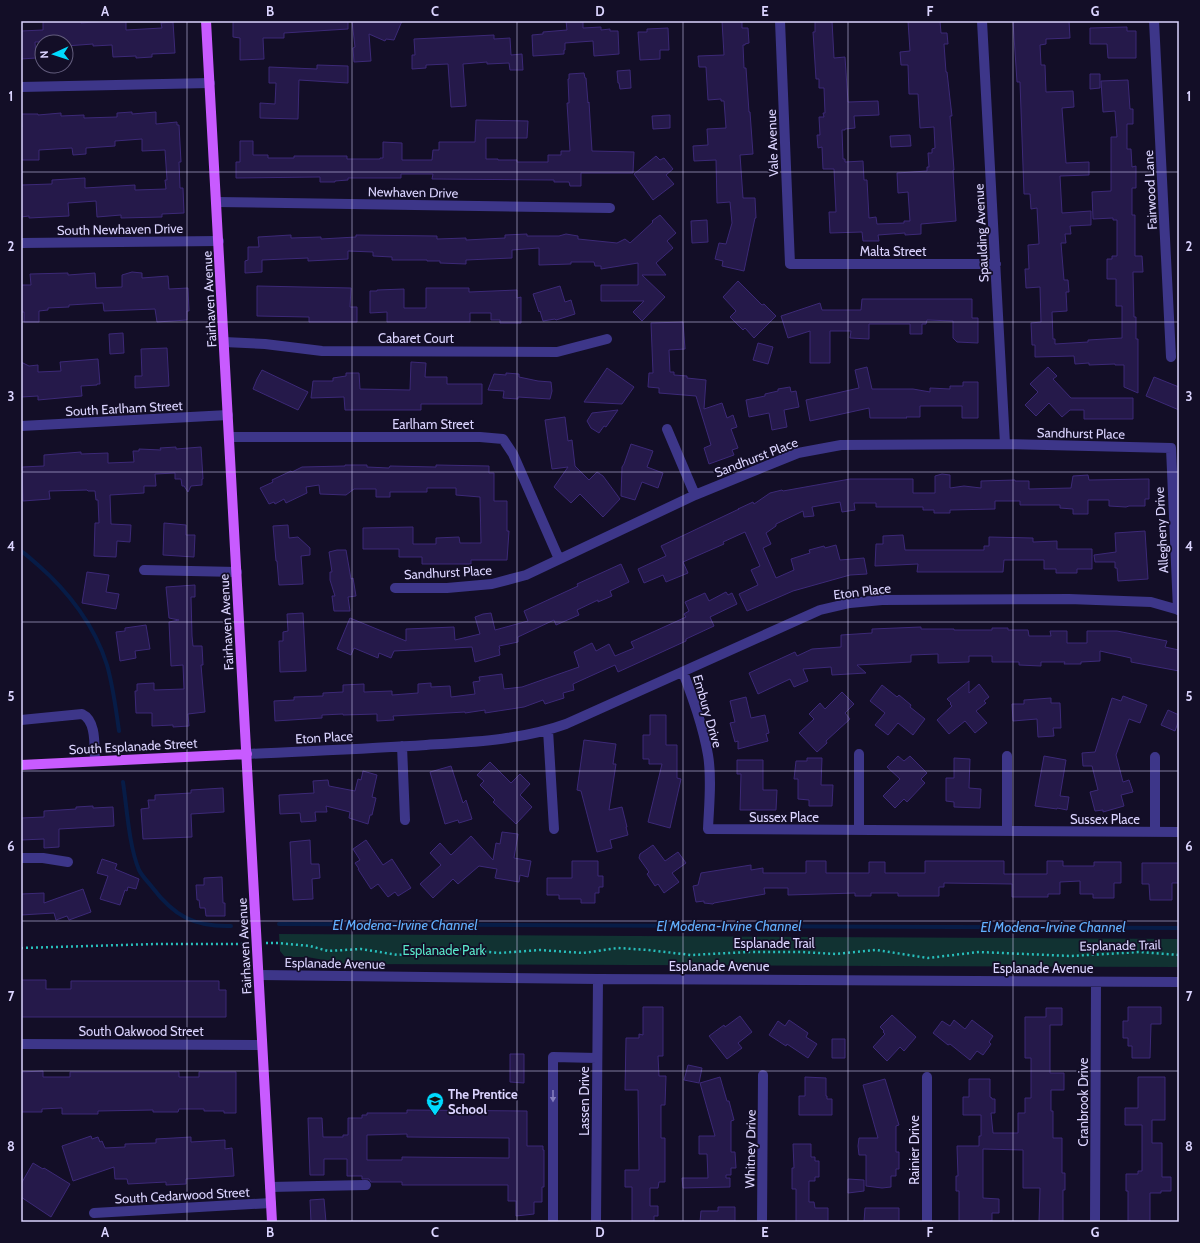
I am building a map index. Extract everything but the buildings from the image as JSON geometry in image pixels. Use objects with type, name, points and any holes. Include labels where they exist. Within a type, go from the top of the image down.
[{"type":"main road","name":"Fairhaven Avenue","points":[[206,21],[272,1222]]},
{"type":"main road","name":"South Esplanade Street","points":[[21,765],[246,754]]},
{"type":"street","name":"Vale Avenue","points":[[780,21],[790,264]]},
{"type":"street","name":"Spaulding Avenue","points":[[982,21],[1005,444]]},
{"type":"street","name":"Fairwood Lane","points":[[1154,21],[1171,357]]},
{"type":"street","points":[[21,87],[210,84]]},
{"type":"street","name":"Newhaven Drive","points":[[216,202],[610,208]]},
{"type":"street","name":"South Newhaven Drive","points":[[21,243],[219,241]]},
{"type":"street","name":"Malta Street","points":[[790,264],[996,264]]},
{"type":"street","name":"Cabaret Court","points":[[224,342],[265,344],[322,351],[557,352],[607,339]]},
{"type":"street","name":"South Earlham Street","points":[[21,426],[228,415]]},
{"type":"street","points":[[667,429],[695,495]]},
{"type":"street","name":"Earlham Street","points":[[229,437],[480,437],[504,439],[513,454],[559,559]]},
{"type":"street","name":"Sandhurst Place","points":[[395,588],[447,588],[492,584],[526,575],[695,495],[798,453],[841,445],[1005,444],[1171,448]]},
{"type":"street","name":"Allegheny Drive","points":[[1171,448],[1179,610]]},
{"type":"street","points":[[144,570],[237,572]]},
{"type":"street","name":"Eton Place","points":[[246,754],[465,742],[523,735],[548,730],[566,724],[820,610],[850,603],[882,600],[1070,599],[1151,602],[1179,610]]},
{"type":"street","name":"Embury Drive","points":[[683,672],[698,712],[708,756],[710,791],[708,830]]},
{"type":"street","points":[[21,720],[82,714],[86,716],[91,721],[93,728],[95,761]]},
{"type":"street","points":[[548,730],[554,829]]},
{"type":"street","points":[[402,746],[405,820]]},
{"type":"street","points":[[859,754],[859,830]]},
{"type":"street","points":[[1007,832],[1008,756]]},
{"type":"street","name":"Sussex Place","points":[[1154,832],[1155,757]]},
{"type":"street","name":"Sussex Place","points":[[708,830],[1179,832]]},
{"type":"street","points":[[21,858],[43,858],[68,862]]},
{"type":"street","name":"Esplanade Avenue","points":[[259,975],[598,979],[1179,982]]},
{"type":"street","name":"Lassen Drive","points":[[596,1222],[598,979]]},
{"type":"street","name":"Cranbrook Drive","points":[[1095,1222],[1096,982]]},
{"type":"street","name":"South Oakwood Street","points":[[21,1044],[262,1045]]},
{"type":"street","points":[[553,1222],[553,1057],[597,1058]]},
{"type":"street","name":"Whitney Drive","points":[[762,1222],[764,1076]]},
{"type":"street","name":"Rainier Drive","points":[[927,1078],[927,1222]]},
{"type":"street","points":[[270,1187],[366,1185]]},
{"type":"street","name":"South Cedarwood Street","points":[[94,1214],[271,1204]]},
{"type":"path","name":"Esplanade Trail","points":[[21,948],[157,944],[278,943],[310,946],[328,951],[361,949],[398,955],[456,949],[499,953],[540,950],[582,952],[618,948],[691,955],[749,952],[836,954],[876,950],[928,958],[978,952],[1070,956],[1140,952],[1179,955]]},
{"type":"green space","name":"Esplanade Park","points":[[279,934],[1179,939],[1179,967],[347,964],[307,957],[285,957],[280,951]]},
{"type":"waterway","name":"El Modena-Irvine Channel","points":[[21,551],[60,586],[88,623],[102,651],[107,665],[119,731]]},
{"type":"waterway","name":"El Modena-Irvine Channel","points":[[123,782],[133,850],[139,870],[143,877],[168,905],[186,918],[206,924],[231,926]]},
{"type":"waterway","name":"El Modena-Irvine Channel","points":[[279,924],[1179,928]]},
{"type":"place","name":"The Prentice School","points":[[435,1116]]}]
